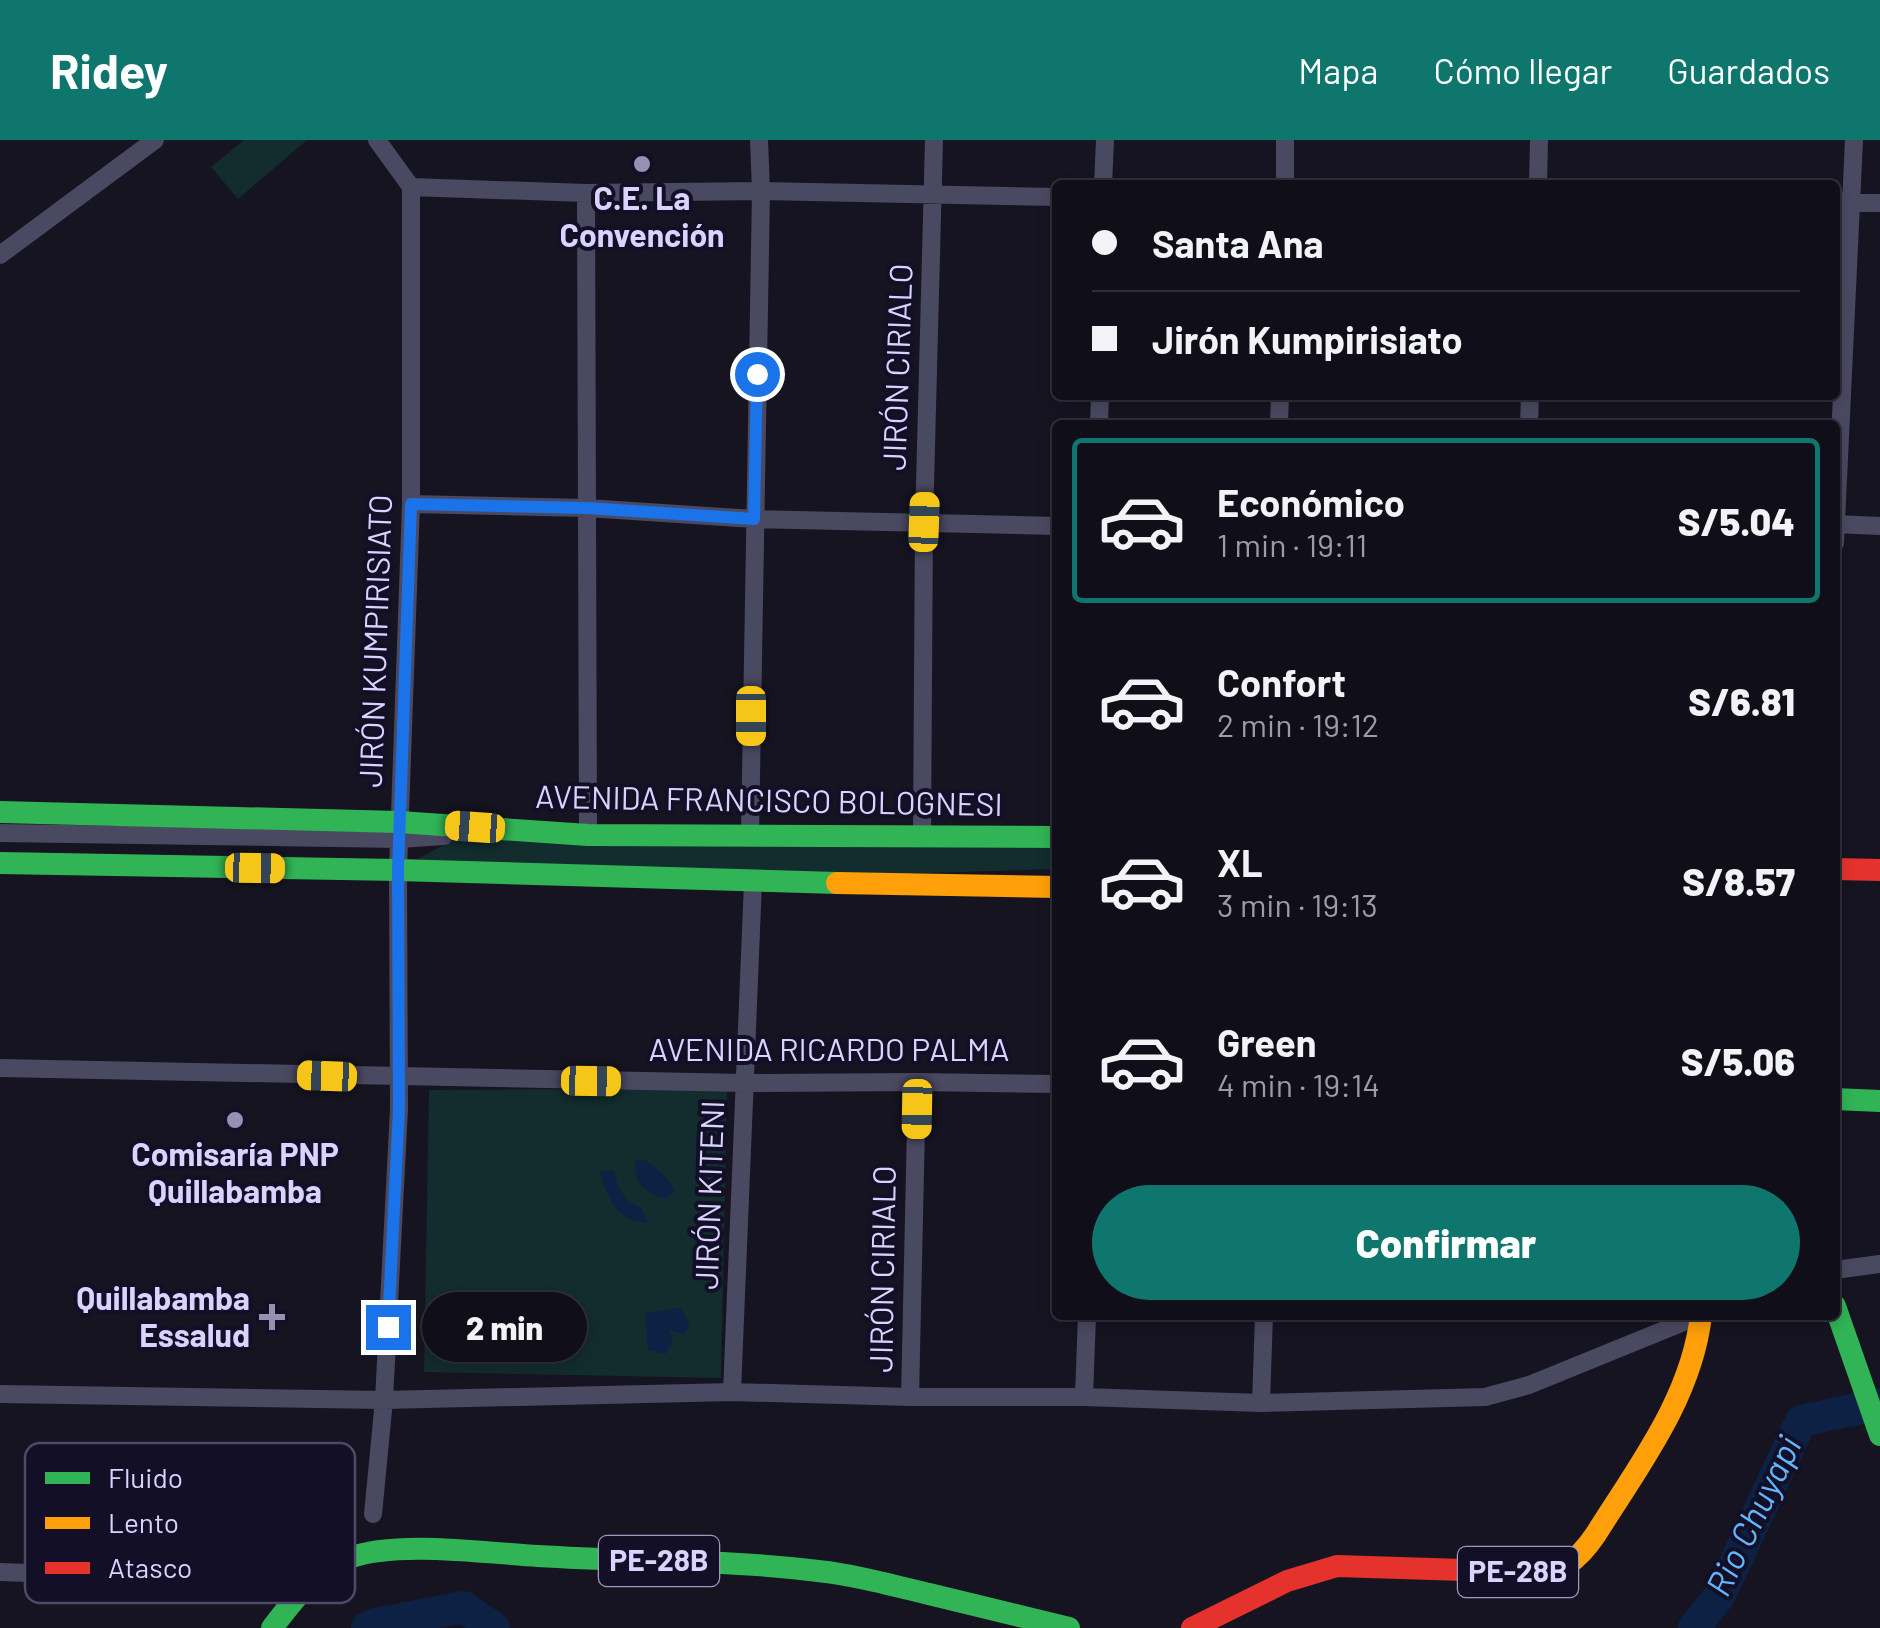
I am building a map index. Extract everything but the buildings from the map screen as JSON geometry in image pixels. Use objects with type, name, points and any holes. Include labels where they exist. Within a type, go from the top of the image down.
[{"type":"main road","name":"AVENIDA FRANCISCO BOLOGNESI","points":[[0,812],[399,830],[1052,836]]},
{"type":"main road","points":[[1840,850],[1880,850]]},
{"type":"main road","points":[[0,863],[1052,887]]},
{"type":"main road","points":[[1840,869],[1880,870]]},
{"type":"main road","points":[[1840,1099],[1880,1101]]},
{"type":"main road","name":"PE-28B","points":[[1192,1628],[1288,1581],[1337,1566],[1536,1572],[1571,1564],[1586,1548],[1650,1448],[1690,1370],[1701,1320]]},
{"type":"main road","points":[[1840,1320],[1880,1435]]},
{"type":"main road","name":"PE-28B","points":[[355,1557],[416,1548],[567,1558],[741,1563],[868,1579],[1069,1628]]},
{"type":"main road","name":"PE-28B","points":[[272,1628],[291,1603]]},
{"type":"street","points":[[0,255],[155,140]]},
{"type":"street","points":[[377,140],[411,186],[586,193],[1052,197]]},
{"type":"street","points":[[750,834],[759,140]]},
{"type":"street","name":"JIRÓN CIRIALO","points":[[922,836],[924,522],[934,140]]},
{"type":"street","points":[[1104,180],[1105,140]]},
{"type":"street","points":[[1284,180],[1285,140]]},
{"type":"street","points":[[1538,180],[1539,140]]},
{"type":"street","points":[[1840,345],[1844,201],[1854,140]]},
{"type":"street","name":"JIRÓN KUMPIRISIATO","points":[[373,1514],[384,1400],[400,1078],[398,870],[411,504],[411,186]]},
{"type":"street","points":[[586,193],[588,834],[752,842],[1052,848]]},
{"type":"street","points":[[1844,201],[1880,202]]},
{"type":"street","points":[[411,504],[587,508],[754,519],[1052,526]]},
{"type":"street","points":[[1840,524],[1880,526]]},
{"type":"street","points":[[0,833],[399,830]]},
{"type":"street","name":"JIRÓN KITENI","points":[[732,1392],[753,882]]},
{"type":"street","name":"AVENIDA RICARDO PALMA","points":[[0,1068],[744,1084],[1052,1084]]},
{"type":"street","name":"JIRÓN CIRIALO","points":[[910,1397],[917,1082]]},
{"type":"street","points":[[1840,1269],[1880,1264]]},
{"type":"street","points":[[1084,1397],[1087,1320]]},
{"type":"street","points":[[1261,1403],[1264,1320]]},
{"type":"street","points":[[0,1394],[384,1400],[732,1392],[1261,1403],[1485,1397],[1529,1385],[1689,1320]]},
{"type":"street","points":[[0,1572],[25,1573]]},
{"type":"green space","points":[[244,140],[307,140],[238,199],[211,167]]},
{"type":"green space","points":[[466,834],[1052,837],[1052,869],[594,883],[417,859]]},
{"type":"green space","points":[[727,1088],[721,1378],[424,1372],[429,1090]]},
{"type":"water","points":[[645,1160],[675,1191],[665,1199],[646,1190],[639,1181],[635,1161]]},
{"type":"water","points":[[600,1171],[614,1171],[622,1193],[641,1208],[648,1222],[621,1214]]},
{"type":"water","points":[[681,1308],[690,1325],[683,1334],[669,1330],[673,1343],[665,1354],[648,1350],[645,1313]]},
{"type":"waterway","name":"Rio Chuyapi","points":[[1694,1628],[1720,1595],[1801,1421],[1880,1404]]},
{"type":"waterway","name":"Rio Chuyapi","points":[[367,1628],[464,1607],[494,1628]]},
{"type":"traffic: fast","points":[[0,812],[399,822],[588,835],[1052,837]]},
{"type":"traffic: fast","points":[[0,863],[837,883]]},
{"type":"traffic: fast","points":[[1840,1099],[1880,1101]]},
{"type":"traffic: fast","points":[[1840,1320],[1880,1435]]},
{"type":"traffic: fast","points":[[355,1556],[416,1549],[748,1564],[818,1571],[1069,1628]]},
{"type":"traffic: fast","points":[[272,1628],[293,1603]]},
{"type":"traffic: slow","points":[[837,883],[1052,887]]},
{"type":"traffic: slow","points":[[1529,1572],[1568,1564],[1596,1534],[1675,1403],[1696,1345],[1700,1320]]},
{"type":"traffic: jam","points":[[1840,869],[1880,870]]},
{"type":"traffic: jam","points":[[1192,1628],[1287,1581],[1337,1566],[1529,1572]]},
{"type":"place","name":"C.E. La Convención","points":[[642,164]]},
{"type":"place","name":"Comisaría PNP Quillabamba","points":[[235,1120]]},
{"type":"place","name":"Quillabamba Essalud","points":[[272,1317]]},
{"type":"route","points":[[388,1327],[399,1109],[398,870],[411,504],[587,508],[754,519],[757,374]]}]
